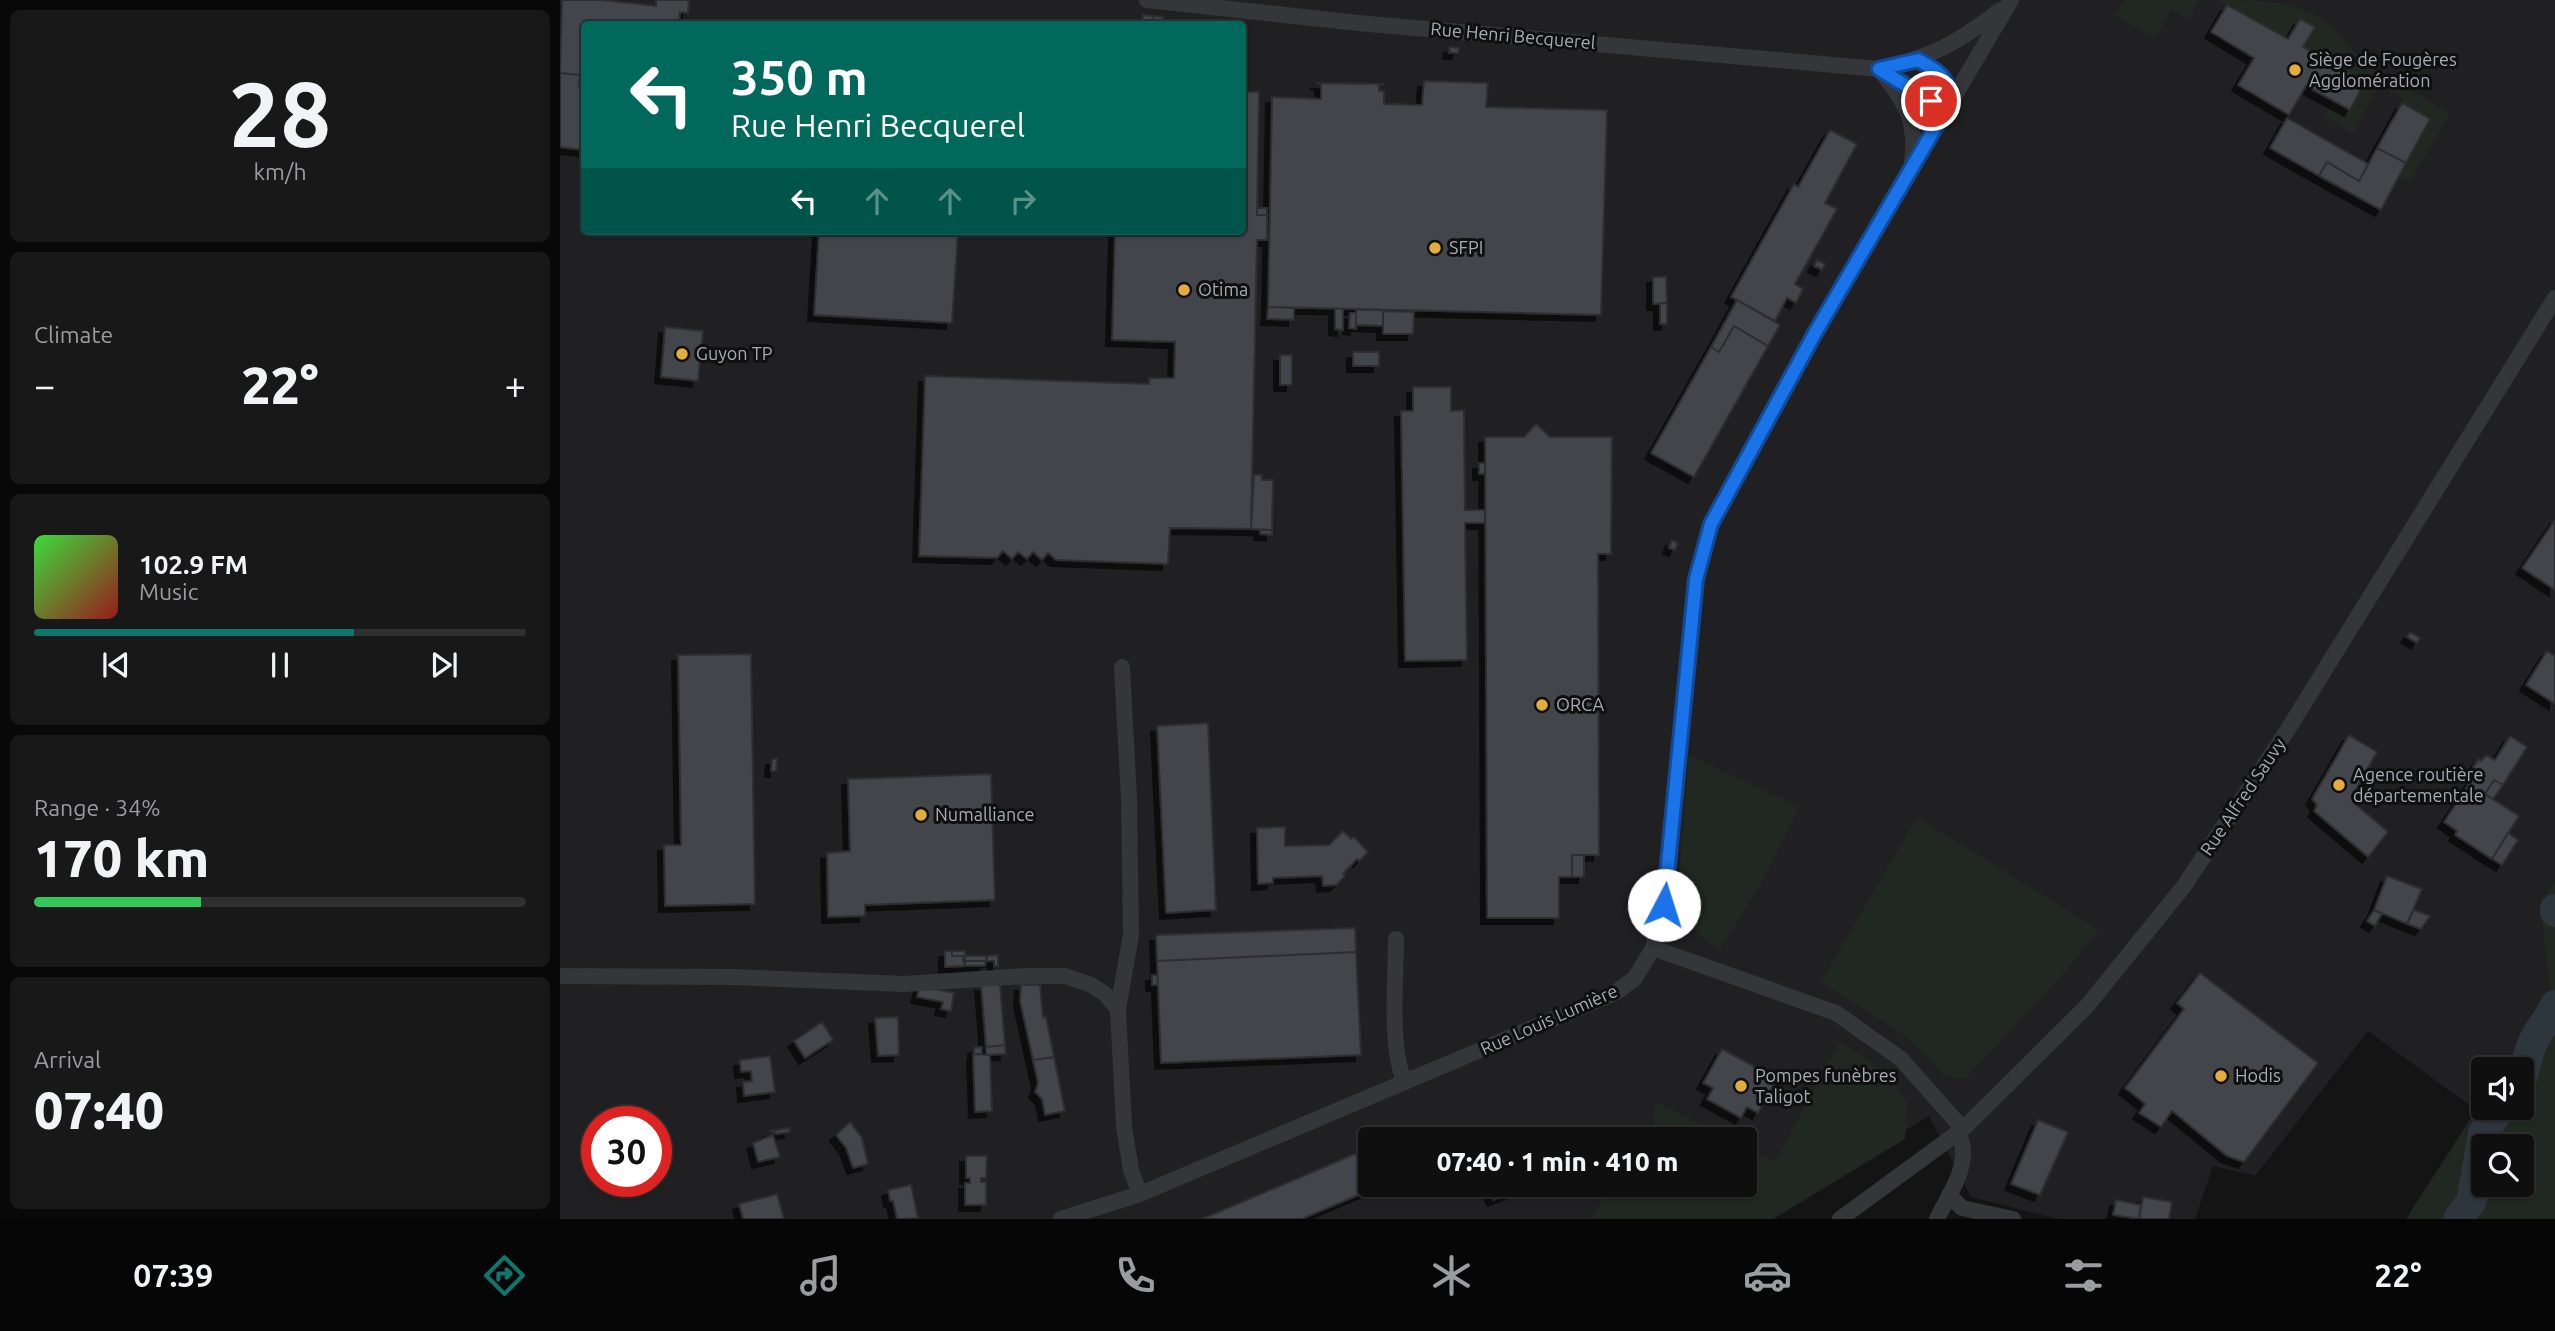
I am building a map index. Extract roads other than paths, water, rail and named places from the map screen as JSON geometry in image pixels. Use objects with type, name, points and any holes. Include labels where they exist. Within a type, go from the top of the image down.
[{"type":"street","name":"Rue Henri Becquerel","points":[[1147,0],[1357,23],[1879,69],[1918,60],[1967,37],[2009,2]]},
{"type":"street","name":"Rue Louis Lumière","points":[[1061,1219],[1140,1194],[1615,993],[1635,978],[1653,948],[1664,905],[1696,579],[1711,524],[1815,333],[2009,2]]},
{"type":"street","points":[[1918,60],[1947,81],[1951,102]]},
{"type":"street","name":"Rue Henri Becquerel","points":[[1879,69],[1931,101],[1951,102]]},
{"type":"street","points":[[1879,69],[1902,97],[1910,117],[1914,141],[1912,168]]},
{"type":"street","name":"Rue Alfred Sauvy","points":[[1840,1219],[1961,1131],[2087,1006],[2184,886],[2285,734],[2555,298]]},
{"type":"street","points":[[1122,667],[1129,799],[1131,934],[1118,1009],[1124,1127],[1131,1170],[1140,1194]]},
{"type":"street","points":[[1396,939],[1396,1051],[1405,1082]]},
{"type":"street","points":[[1653,948],[1836,1013],[1902,1059],[1961,1131],[1963,1164],[1937,1219]]},
{"type":"street","points":[[560,976],[734,977],[904,984],[1065,976],[1089,984],[1104,993],[1118,1009]]},
{"type":"street","points":[[1949,1195],[1962,1208],[2013,1219]]},
{"type":"waterway","points":[[2528,1057],[2536,1035],[2555,1005]]},
{"type":"waterway","points":[[2458,1219],[2471,1202],[2483,1133],[2492,1120]]},
{"type":"place","name":"Siège de Fougères Agglomération","points":[[2295,70]]},
{"type":"place","name":"SFPI","points":[[1435,248]]},
{"type":"place","name":"Otima","points":[[1184,290]]},
{"type":"place","name":"Guyon TP","points":[[682,354]]},
{"type":"place","name":"ORCA","points":[[1542,705]]},
{"type":"place","name":"Agence routière départementale","points":[[2339,785]]},
{"type":"place","name":"Numalliance","points":[[921,815]]},
{"type":"place","name":"Hodis","points":[[2221,1076]]},
{"type":"place","name":"Pompes funèbres Taligot","points":[[1741,1086]]}]
